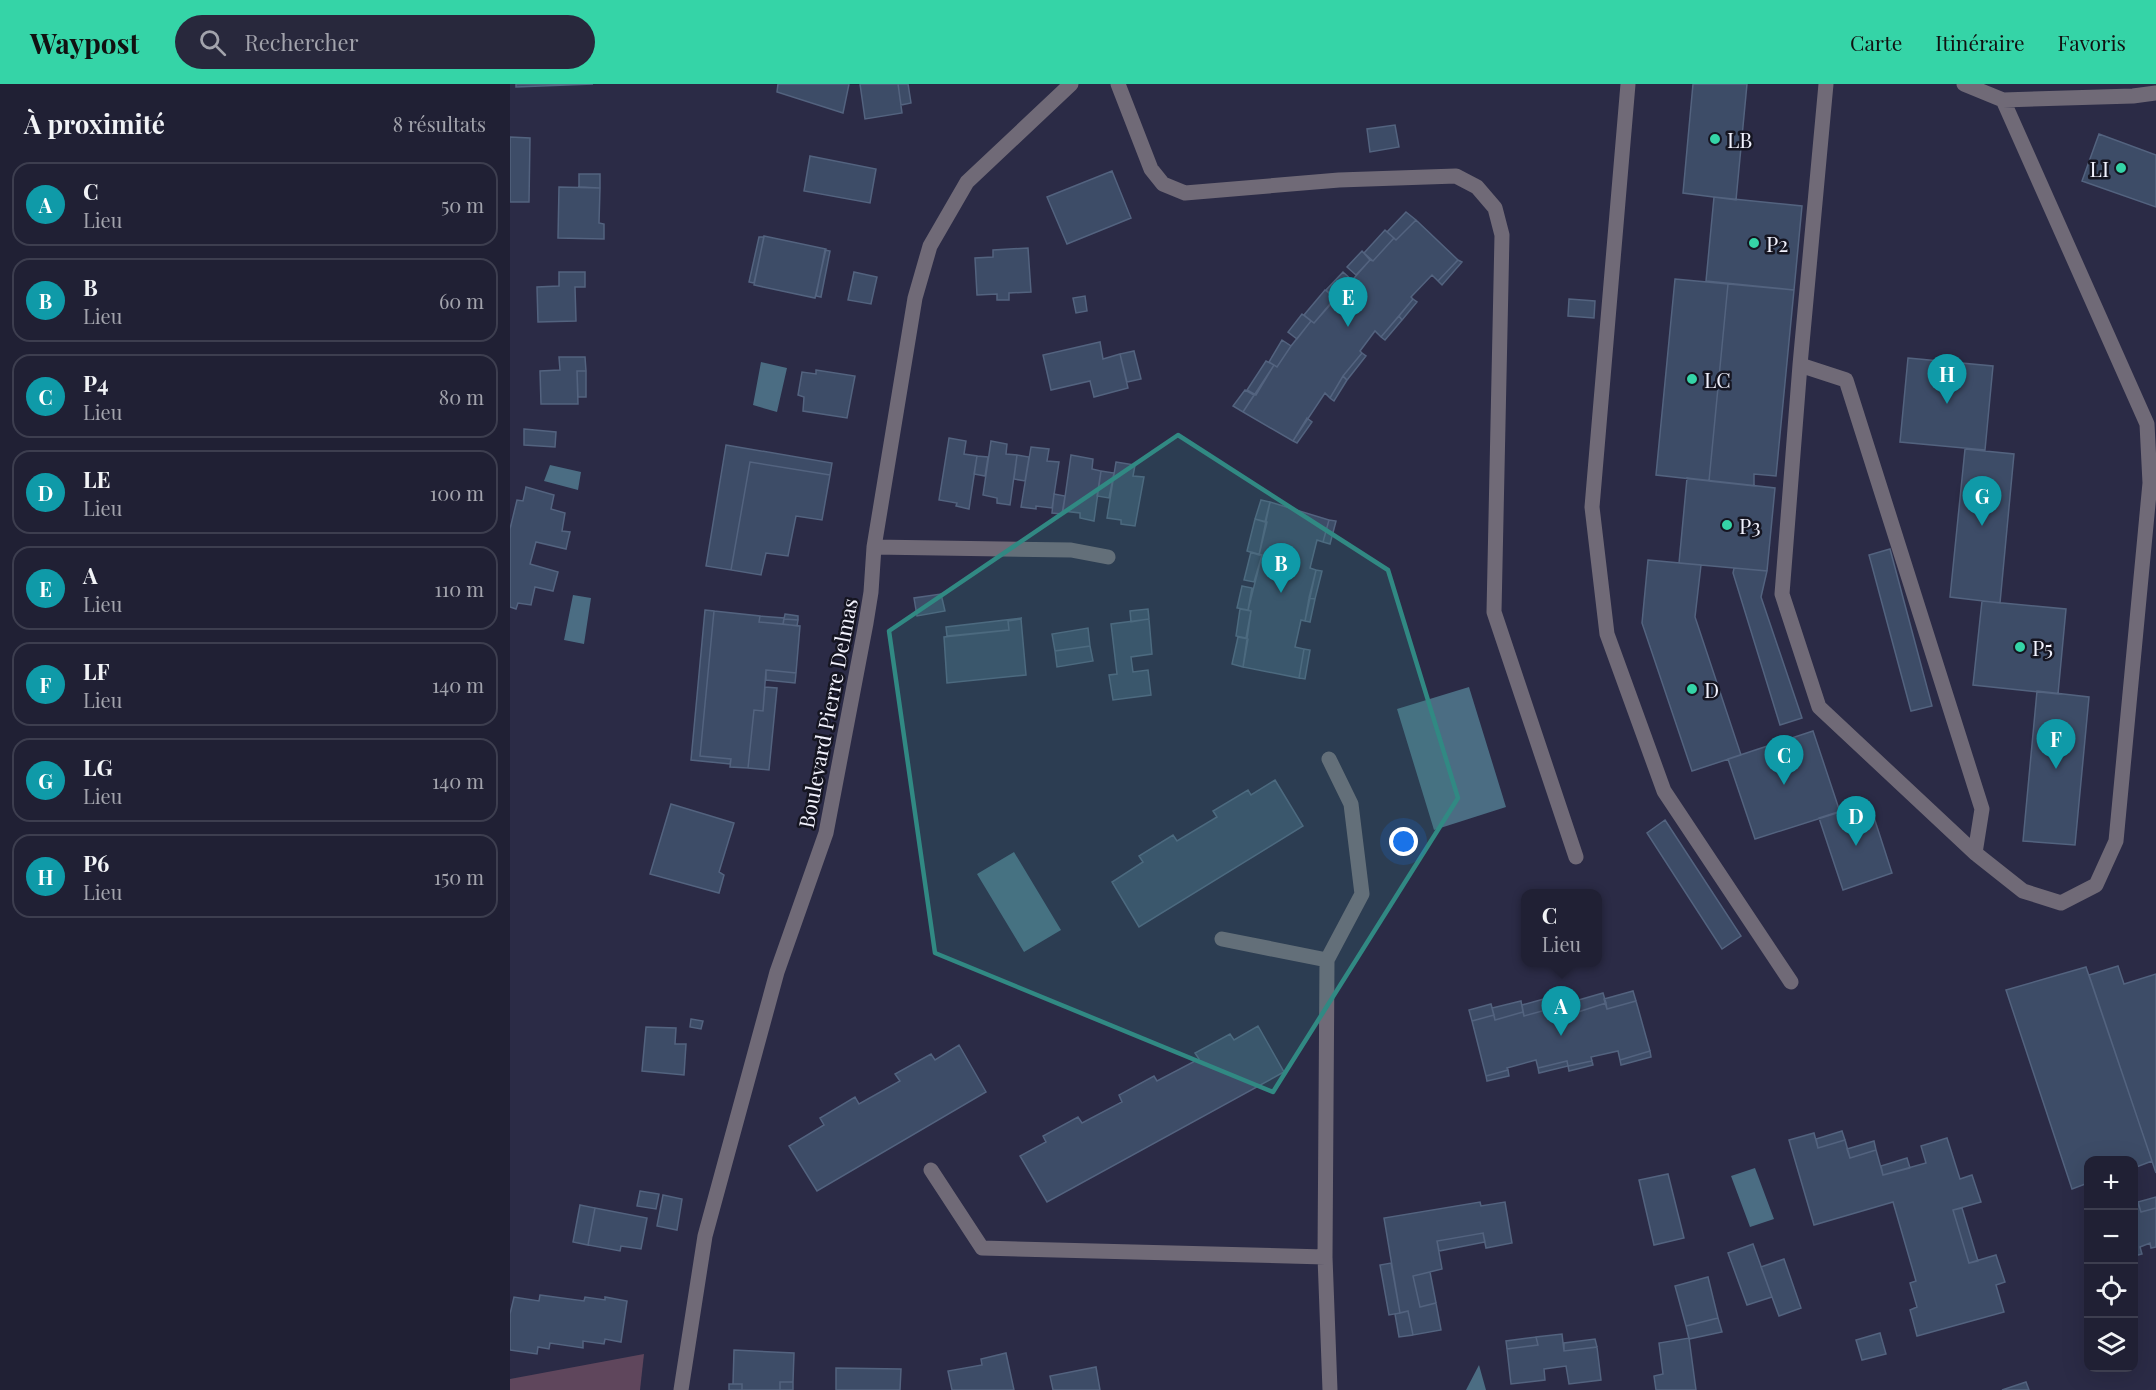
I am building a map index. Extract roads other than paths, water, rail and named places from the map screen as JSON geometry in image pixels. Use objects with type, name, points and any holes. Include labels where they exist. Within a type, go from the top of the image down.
[{"type":"street","name":"Boulevard Pierre Delmas","points":[[681,1390],[705,1236],[777,972],[826,833],[866,623],[874,547],[915,298],[930,246],[967,182],[1071,84]]},
{"type":"street","points":[[1118,84],[1151,169],[1163,184],[1185,193],[1339,180],[1456,176],[1477,187],[1495,208],[1502,235],[1494,612],[1576,857]]},
{"type":"street","points":[[1628,84],[1592,507],[1607,634],[1664,791],[1791,982]]},
{"type":"street","points":[[1826,84],[1782,594],[1819,707],[1975,853],[2023,891],[2061,903],[2096,885],[2116,841],[2150,483],[2147,424],[2003,100]]},
{"type":"street","points":[[1964,84],[2003,100],[2133,96],[2156,93]]},
{"type":"street","points":[[1800,365],[1846,380],[1982,809],[1975,853]]},
{"type":"street","points":[[874,547],[1071,550],[1108,557]]},
{"type":"street","points":[[1329,759],[1351,804],[1362,894],[1327,960],[1325,1257],[1330,1390]]},
{"type":"street","points":[[1222,939],[1327,960]]},
{"type":"street","points":[[931,1170],[982,1248],[1325,1257]]},
{"type":"water","points":[[761,362],[787,368],[777,412],[753,405]]},
{"type":"water","points":[[550,465],[581,472],[578,490],[544,481]]},
{"type":"water","points":[[573,595],[591,598],[584,644],[564,640]]},
{"type":"water","points":[[1469,687],[1506,807],[1434,830],[1397,709]]},
{"type":"water","points":[[1014,852],[1061,930],[1024,952],[977,874]]},
{"type":"water","points":[[1755,1168],[1774,1219],[1750,1227],[1731,1176]]},
{"type":"water","points":[[1479,1365],[1486,1390],[1466,1390]]},
{"type":"place","name":"LB","points":[[1715,139]]},
{"type":"place","name":"LI","points":[[2121,168]]},
{"type":"place","name":"P2","points":[[1754,243]]},
{"type":"place","name":"A","points":[[1348,327]]},
{"type":"place","name":"LC","points":[[1692,379]]},
{"type":"place","name":"P6","points":[[1947,404]]},
{"type":"place","name":"P3","points":[[1727,525]]},
{"type":"place","name":"LG","points":[[1982,526]]},
{"type":"place","name":"B","points":[[1281,593]]},
{"type":"place","name":"P5","points":[[2020,647]]},
{"type":"place","name":"D","points":[[1692,689]]},
{"type":"place","name":"LF","points":[[2056,769]]},
{"type":"place","name":"P4","points":[[1784,785]]},
{"type":"place","name":"LE","points":[[1856,846]]},
{"type":"place","name":"C","points":[[1561,1036]]}]
